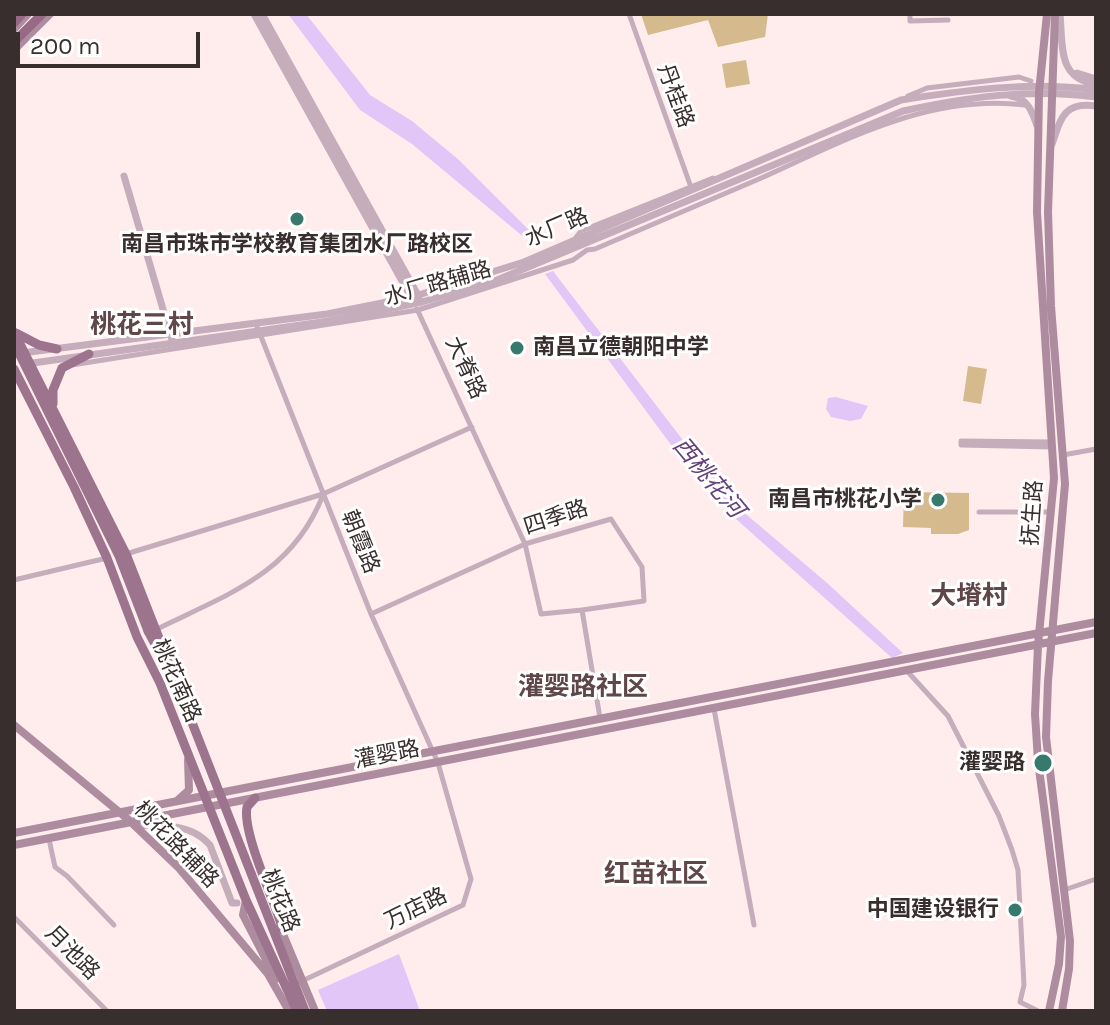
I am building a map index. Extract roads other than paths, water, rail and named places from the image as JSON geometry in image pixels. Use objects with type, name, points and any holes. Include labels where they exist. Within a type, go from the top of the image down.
[{"type":"highway","points":[[14,26],[25,14]]},
{"type":"highway","points":[[14,42],[42,14]]},
{"type":"main road","points":[[14,50],[50,14]]},
{"type":"main road","name":"抚生路","points":[[1047,14],[1041,74],[1034,86],[1039,133],[1037,212],[1054,478],[1038,645],[1035,714],[1038,761],[1061,937],[1049,1011]]},
{"type":"main road","name":"抚生路","points":[[1057,14],[1050,89],[1051,306],[1065,484],[1046,737],[1070,941],[1062,1011]]},
{"type":"main road","points":[[14,331],[24,339],[57,349]]},
{"type":"main road","name":"桃花南路","points":[[14,331],[18,352],[30,363],[126,554],[150,631],[173,677],[221,800]]},
{"type":"main road","points":[[14,343],[113,542],[150,631],[160,683]]},
{"type":"main road","points":[[18,352],[150,631]]},
{"type":"main road","points":[[53,407],[53,390],[63,367],[89,354]]},
{"type":"main road","name":"桃花南路","points":[[14,367],[107,558],[207,802],[241,902],[297,1011]]},
{"type":"main road","points":[[14,383],[25,391]]},
{"type":"main road","name":"灌婴路","points":[[14,833],[174,803],[221,800],[434,753],[1096,622]]},
{"type":"main road","name":"灌婴路","points":[[221,800],[255,798],[1096,633]]},
{"type":"main road","name":"桃花路辅路","points":[[14,725],[133,824],[178,867],[268,974],[289,1009]]},
{"type":"main road","points":[[174,803],[189,790],[187,751]]},
{"type":"main road","points":[[255,798],[247,807],[246,826],[275,901],[299,983],[315,1011]]},
{"type":"main road","name":"桃花路","points":[[221,800],[266,914],[299,983],[305,1011]]},
{"type":"main road","name":"灌婴路","points":[[14,845],[133,824],[207,802]]},
{"type":"main road","points":[[241,902],[243,915],[289,1009]]},
{"type":"main road","points":[[266,914],[283,930]]},
{"type":"street","name":"大脊路","points":[[254,14],[417,302]]},
{"type":"street","name":"大脊路","points":[[262,14],[417,302],[525,544],[541,614],[582,610]]},
{"type":"street","name":"丹桂路","points":[[629,14],[691,187]]},
{"type":"street","points":[[910,14],[910,21],[948,20]]},
{"type":"street","points":[[1057,14],[1065,64],[1078,80],[1096,85]]},
{"type":"street","name":"水厂路","points":[[1050,89],[1096,85]]},
{"type":"street","name":"水厂路","points":[[18,352],[259,330],[329,321],[417,302],[497,280],[903,111],[1005,94],[1034,86]]},
{"type":"street","name":"水厂路","points":[[789,148],[901,100],[1034,86],[1096,97]]},
{"type":"street","points":[[1005,94],[1018,97],[1029,106],[1039,133]]},
{"type":"street","name":"水厂路辅路","points":[[171,337],[387,299],[417,302],[573,260],[587,250],[895,119],[948,106],[997,102],[1029,106]]},
{"type":"street","points":[[1049,154],[1065,113],[1079,104],[1096,106]]},
{"type":"street","points":[[775,154],[789,148]]},
{"type":"street","name":"水厂路","points":[[417,302],[495,273],[691,187],[775,154]]},
{"type":"street","points":[[124,176],[171,337]]},
{"type":"street","points":[[63,367],[259,330]]},
{"type":"street","name":"朝霞路","points":[[259,330],[371,614],[438,763]]},
{"type":"street","name":"水厂路","points":[[14,367],[171,337]]},
{"type":"street","points":[[126,554],[323,494],[472,427]]},
{"type":"street","points":[[961,441],[1052,445],[961,445],[961,441]]},
{"type":"street","points":[[1062,456],[1096,449]]},
{"type":"street","points":[[150,631],[213,602],[277,563],[303,536],[323,494]]},
{"type":"street","points":[[979,512],[1052,512]]},
{"type":"street","name":"四季路","points":[[371,614],[525,544],[611,519],[642,567],[644,601],[582,610]]},
{"type":"street","points":[[14,580],[107,558]]},
{"type":"street","points":[[582,610],[601,720]]},
{"type":"street","points":[[907,671],[948,716],[999,816],[1018,870],[1024,985],[1020,1002],[1038,1011]]},
{"type":"street","points":[[714,709],[754,925]]},
{"type":"street","name":"万店路","points":[[299,983],[463,905],[471,879],[438,763]]},
{"type":"street","points":[[133,824],[168,825],[204,838],[210,845],[232,903],[241,902]]},
{"type":"street","points":[[48,838],[55,867],[114,925]]},
{"type":"street","points":[[1064,890],[1096,879]]},
{"type":"street","name":"月池路","points":[[14,917],[107,1011]]},
{"type":"street","points":[[244,946],[256,940]]},
{"type":"water","points":[[288,14],[306,14],[370,95],[412,121],[459,160],[534,235],[526,239],[412,144],[360,110]]},
{"type":"water","name":"西桃花河","points":[[553,271],[689,448],[741,510],[903,653],[892,658],[727,511],[674,449],[545,274]]},
{"type":"water","points":[[836,397],[868,406],[861,419],[850,421],[831,417],[826,409],[828,398]]},
{"type":"water","points":[[399,954],[420,1011],[327,1011],[318,990]]},
{"type":"place","name":"南昌市珠市学校教育集团水厂路校区","points":[[297,219]]},
{"type":"place","name":"南昌立德朝阳中学","points":[[517,348]]},
{"type":"place","name":"南昌市桃花小学","points":[[938,500]]},
{"type":"place","name":"灌婴路","points":[[1043,763]]},
{"type":"place","name":"中国建设银行","points":[[1015,910]]},
{"type":"district","name":"桃花三村","points":[[142,326]]},
{"type":"district","name":"大塉村","points":[[969,597]]},
{"type":"district","name":"灌婴路社区","points":[[583,688]]},
{"type":"district","name":"红苗社区","points":[[656,875]]}]
